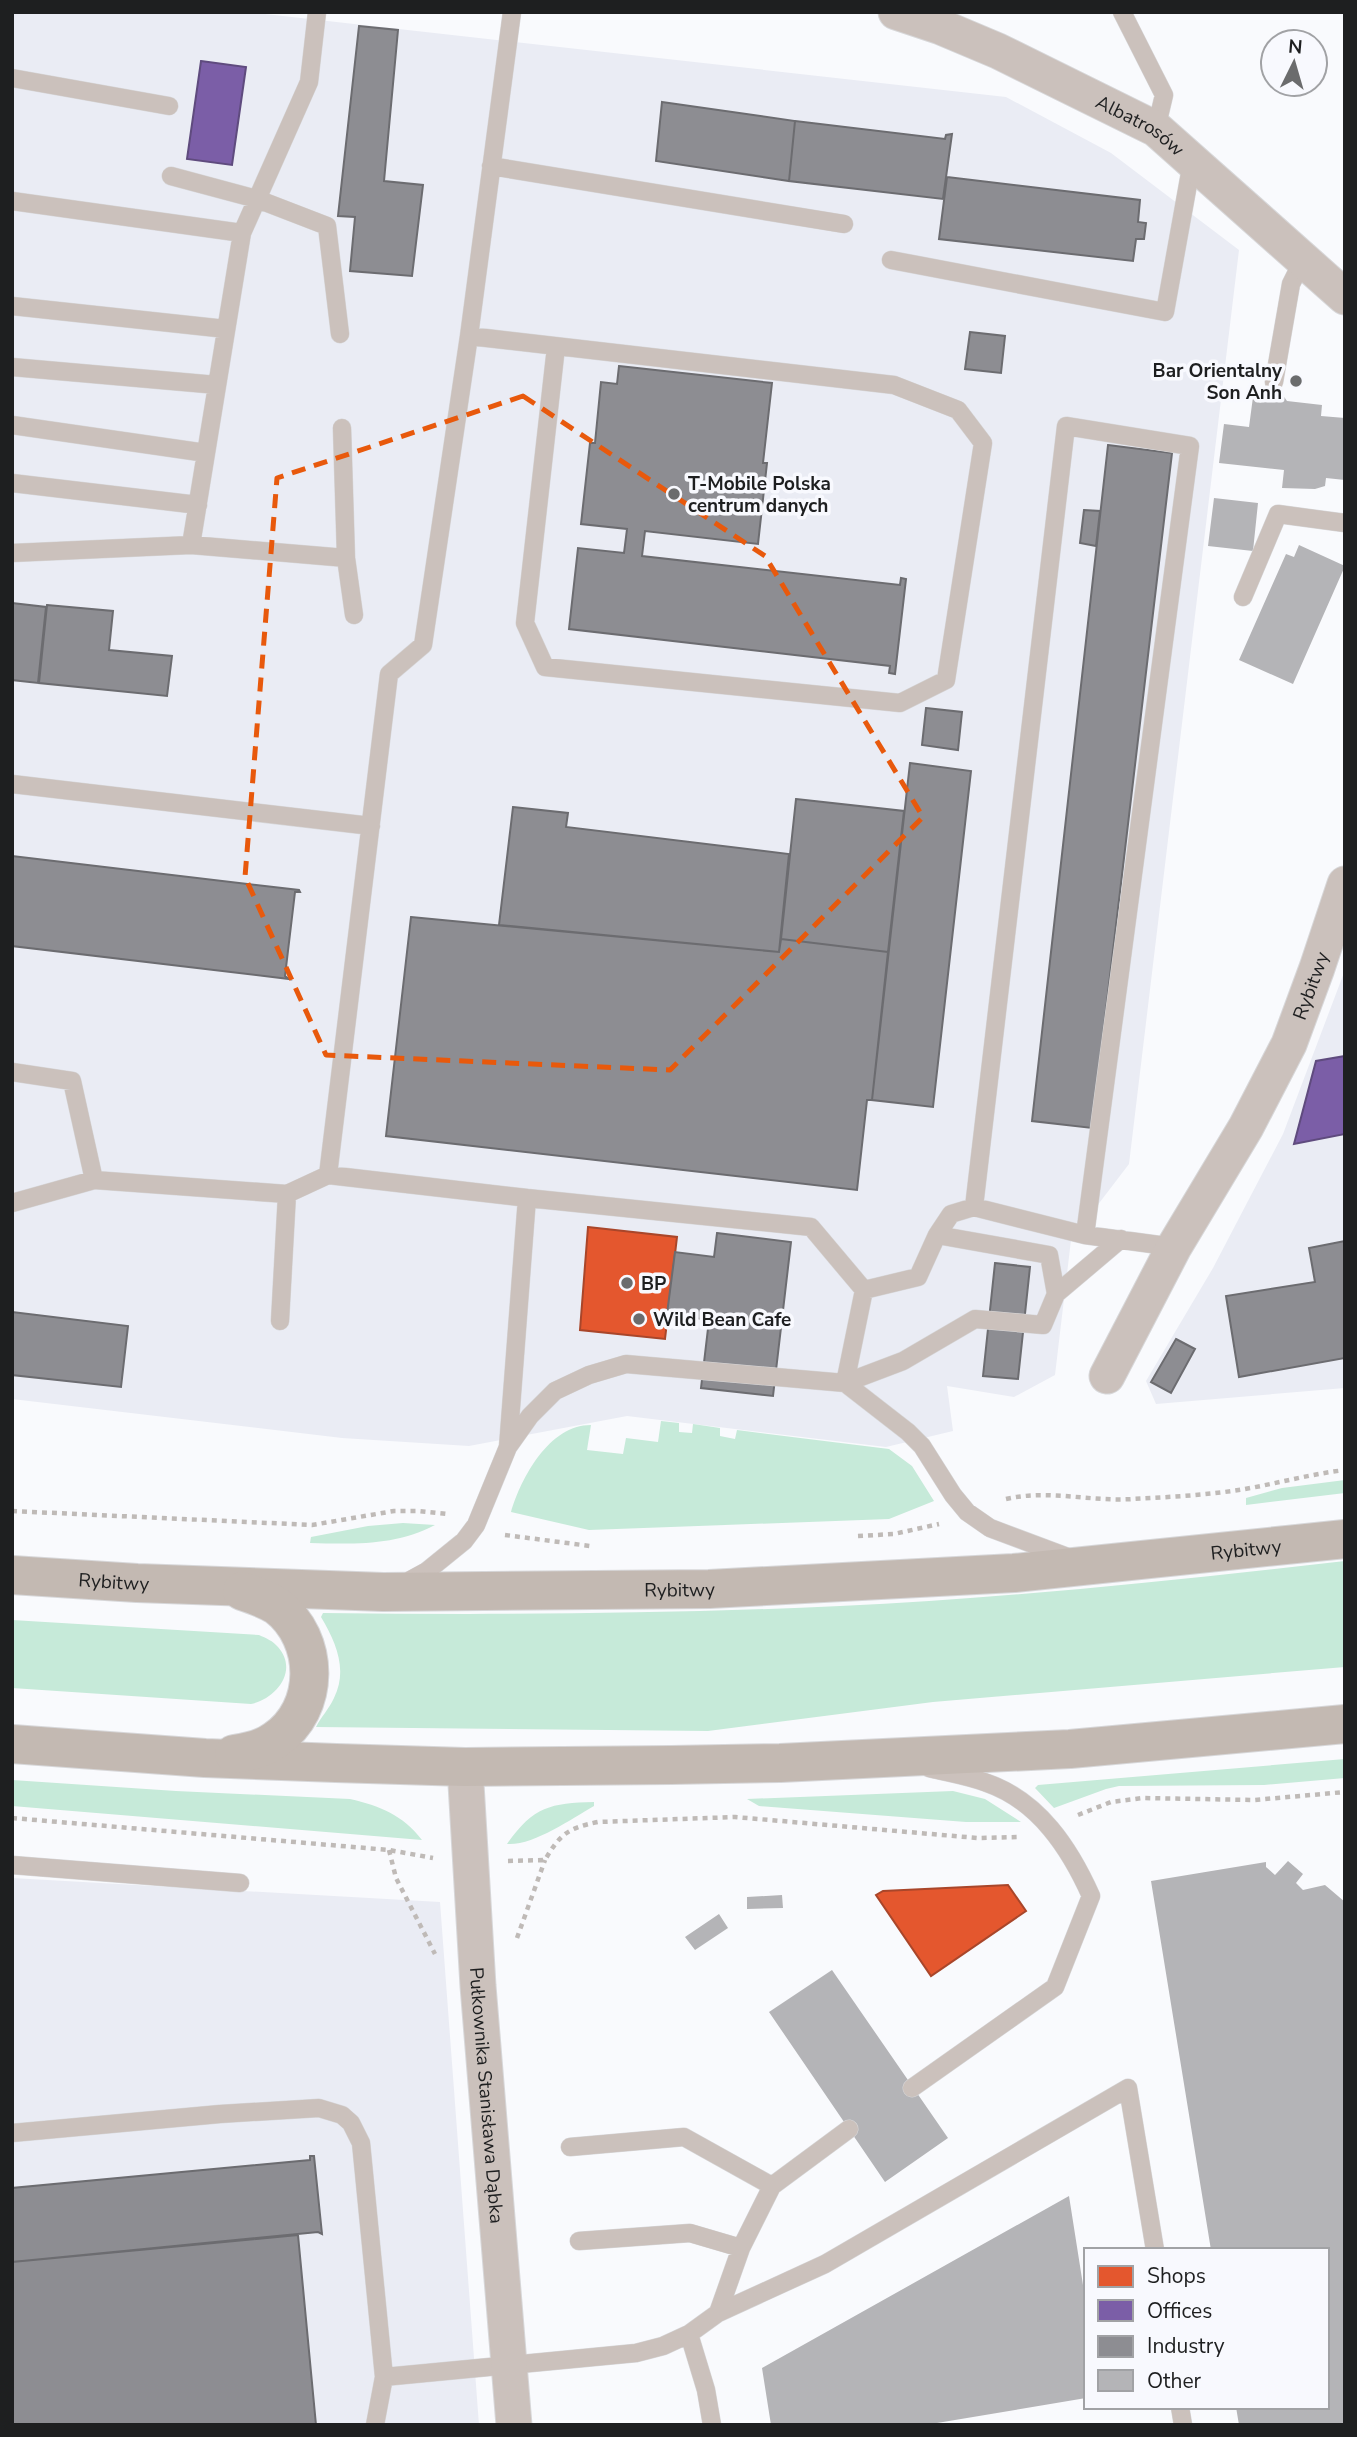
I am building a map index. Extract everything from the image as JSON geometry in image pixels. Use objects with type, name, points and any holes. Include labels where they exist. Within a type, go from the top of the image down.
[{"type":"main road","name":"Rybitwy","points":[[12,1575],[383,1592],[709,1589],[949,1577],[1093,1566],[1345,1539]]},
{"type":"main road","points":[[205,1758],[247,1752],[275,1740],[296,1718],[305,1702],[310,1684],[307,1648],[288,1616],[260,1597],[217,1586]]},
{"type":"main road","points":[[12,1744],[205,1758],[465,1767],[725,1764],[1070,1749],[1345,1724]]},
{"type":"street","name":"Albatrosów","points":[[896,12],[998,51],[1156,129],[1345,298]]},
{"type":"street","name":"Rybitwy","points":[[1107,1376],[1174,1247],[1246,1127],[1289,1044],[1345,884]]},
{"type":"street","name":"Pułkownika Stanisława Dąbka","points":[[465,1767],[480,2008],[514,2425]]},
{"type":"lane","points":[[191,545],[242,233],[309,82],[317,12]]},
{"type":"lane","points":[[328,1175],[389,674],[423,645],[469,336],[512,12]]},
{"type":"lane","points":[[1122,12],[1164,95],[1156,129]]},
{"type":"lane","points":[[12,78],[169,106]]},
{"type":"lane","points":[[891,260],[1165,312],[1192,162]]},
{"type":"lane","points":[[492,166],[845,224]]},
{"type":"lane","points":[[171,176],[257,199],[327,226],[340,334]]},
{"type":"lane","points":[[12,201],[242,233]]},
{"type":"lane","points":[[1274,382],[1291,284],[1303,260]]},
{"type":"lane","points":[[12,306],[226,329]]},
{"type":"lane","points":[[469,336],[894,386],[958,410],[983,443],[946,680],[900,703],[545,667],[525,623],[556,347]]},
{"type":"lane","points":[[12,367],[218,385]]},
{"type":"lane","points":[[12,425],[206,453]]},
{"type":"lane","points":[[974,1207],[1066,426],[1190,446],[1085,1235]]},
{"type":"lane","points":[[342,428],[346,558],[354,615]]},
{"type":"lane","points":[[12,483],[198,505]]},
{"type":"lane","points":[[1243,597],[1278,514],[1345,523]]},
{"type":"lane","points":[[12,553],[191,545],[346,558]]},
{"type":"lane","points":[[12,784],[371,826]]},
{"type":"lane","points":[[12,1072],[72,1081],[94,1180]]},
{"type":"lane","points":[[12,1203],[94,1180],[287,1194],[328,1175],[811,1227],[864,1290]]},
{"type":"lane","points":[[280,1321],[287,1194]]},
{"type":"lane","points":[[508,1447],[527,1198]]},
{"type":"lane","points":[[864,1290],[918,1277],[937,1235],[951,1214],[974,1207],[1085,1235],[1174,1247]]},
{"type":"lane","points":[[937,1235],[1049,1255],[1056,1294]]},
{"type":"lane","points":[[383,1592],[427,1571],[464,1541],[476,1525],[508,1447],[530,1416],[555,1391],[589,1374],[626,1364],[845,1383],[903,1361],[975,1319],[1043,1325],[1056,1294],[1121,1239]]},
{"type":"lane","points":[[845,1383],[864,1290]]},
{"type":"lane","points":[[845,1383],[922,1446],[953,1495],[977,1520],[1008,1535],[1093,1566]]},
{"type":"lane","points":[[891,1758],[988,1783],[1025,1804],[1049,1826],[1062,1843],[1076,1864],[1091,1896],[1055,1987],[912,2088]]},
{"type":"lane","points":[[12,1865],[240,1883]]},
{"type":"lane","points":[[384,2377],[636,2353],[663,2346],[689,2334],[718,2313],[825,2264],[1128,2088],[1154,2248]]},
{"type":"lane","points":[[12,2133],[319,2108],[342,2115],[351,2123],[361,2143],[384,2377],[375,2425]]},
{"type":"lane","points":[[718,2313],[741,2248],[772,2186],[849,2129]]},
{"type":"lane","points":[[570,2147],[684,2137],[772,2186]]},
{"type":"lane","points":[[579,2241],[690,2233],[741,2248]]},
{"type":"lane","points":[[689,2334],[706,2390],[712,2425]]},
{"type":"path","points":[[997,1502],[1038,1494],[1112,1500],[1162,1497],[1245,1489],[1312,1473],[1345,1470]]},
{"type":"path","points":[[12,1511],[288,1525],[313,1525],[394,1511],[449,1515]]},
{"type":"path","points":[[855,1536],[913,1531],[950,1521]]},
{"type":"path","points":[[498,1533],[596,1546]]},
{"type":"path","points":[[1077,1815],[1111,1802],[1127,1800],[1254,1800],[1345,1791]]},
{"type":"path","points":[[515,1943],[545,1860],[566,1832],[578,1826],[598,1822],[735,1817],[977,1838],[1026,1835]]},
{"type":"path","points":[[12,1818],[389,1850],[431,1858]]},
{"type":"path","points":[[389,1850],[396,1878],[439,1963],[480,2008]]},
{"type":"path","points":[[500,1861],[545,1860]]},
{"type":"highlighted area","points":[[523,396],[765,556],[923,817],[670,1070],[326,1055],[245,877],[277,478]]},
{"type":"shaded area","points":[[12,12],[248,12],[1006,97],[1111,153],[1239,250],[1129,1164],[1071,1240],[1055,1375],[1014,1397],[947,1386],[953,1431],[886,1447],[627,1416],[469,1446],[342,1438],[12,1399]]},
{"type":"shaded area","points":[[1345,970],[1345,1388],[1156,1404],[1146,1381],[1213,1268],[1283,1134]]},
{"type":"shaded area","points":[[12,1878],[440,1902],[479,2425],[12,2425]]},
{"type":"green space","points":[[661,1421],[679,1423],[679,1432],[692,1433],[693,1424],[720,1428],[720,1436],[735,1439],[737,1430],[889,1449],[912,1466],[934,1501],[889,1519],[589,1530],[511,1512],[522,1484],[539,1456],[562,1434],[576,1427],[591,1425],[587,1450],[623,1454],[626,1438],[658,1442]]},
{"type":"green space","points":[[1345,1480],[1345,1493],[1246,1505],[1246,1498],[1282,1488]]},
{"type":"green space","points":[[403,1523],[435,1525],[390,1540],[310,1543],[311,1537],[368,1526]]},
{"type":"green space","points":[[1345,1561],[1345,1667],[933,1702],[708,1731],[316,1727],[334,1698],[340,1677],[338,1656],[321,1617],[323,1613],[711,1611],[903,1603]]},
{"type":"green space","points":[[12,1620],[259,1635],[272,1641],[284,1656],[285,1674],[276,1690],[251,1704],[12,1688]]},
{"type":"green space","points":[[1345,1759],[1345,1778],[1264,1785],[1119,1786],[1054,1808],[1035,1788],[1038,1785]]},
{"type":"green space","points":[[12,1780],[350,1799],[399,1818],[422,1840],[12,1806]]},
{"type":"green space","points":[[953,1791],[985,1799],[1021,1822],[966,1822],[759,1806],[747,1799]]},
{"type":"green space","points":[[594,1802],[594,1806],[552,1831],[528,1841],[507,1844],[525,1822],[544,1810],[566,1804]]},
{"type":"building: Shops","name":"BP","points":[[588,1227],[677,1237],[665,1339],[580,1330]]},
{"type":"building: Shops","points":[[1008,1885],[1026,1911],[931,1976],[876,1895],[883,1891]]},
{"type":"building: Offices","points":[[201,61],[246,67],[232,165],[187,159]]},
{"type":"building: Offices","points":[[1345,1056],[1345,1134],[1294,1144],[1316,1061]]},
{"type":"building: Industry","points":[[359,26],[398,30],[384,181],[423,185],[412,276],[350,271],[355,217],[338,216]]},
{"type":"building: Industry","points":[[662,102],[795,121],[789,181],[656,161]]},
{"type":"building: Industry","points":[[795,121],[945,139],[946,135],[952,134],[943,199],[789,181]]},
{"type":"building: Industry","points":[[947,177],[1140,200],[1138,222],[1146,223],[1144,239],[1136,239],[1133,261],[939,239]]},
{"type":"building: Industry","points":[[970,332],[1005,336],[1001,373],[965,369]]},
{"type":"building: Industry","name":"T‑Mobile Polska centrum danych","points":[[619,366],[772,383],[758,544],[645,531],[642,556],[900,585],[901,578],[906,579],[895,674],[889,673],[890,666],[569,629],[578,548],[624,553],[627,529],[581,524],[590,443],[595,443],[601,382],[617,384]]},
{"type":"building: Industry","points":[[1108,445],[1172,453],[1092,1128],[1032,1121]]},
{"type":"building: Industry","points":[[1084,510],[1100,511],[1096,546],[1080,543]]},
{"type":"building: Industry","points":[[12,603],[46,607],[38,683],[12,680]]},
{"type":"building: Industry","points":[[47,605],[113,611],[109,650],[172,656],[167,696],[39,683]]},
{"type":"building: Industry","points":[[926,708],[962,712],[958,750],[922,745]]},
{"type":"building: Industry","points":[[910,763],[971,771],[933,1107],[872,1100]]},
{"type":"building: Industry","points":[[796,799],[904,811],[888,952],[781,939]]},
{"type":"building: Industry","points":[[513,807],[568,813],[566,827],[789,854],[779,952],[499,925]]},
{"type":"building: Industry","points":[[12,856],[299,890],[300,892],[295,892],[285,976],[289,979],[12,946]]},
{"type":"building: Industry","points":[[411,917],[779,952],[781,939],[888,952],[872,1100],[867,1100],[857,1190],[386,1136]]},
{"type":"building: Industry","points":[[717,1233],[791,1242],[773,1396],[701,1388],[709,1320],[667,1314],[675,1252],[714,1257]]},
{"type":"building: Industry","points":[[1345,1241],[1345,1358],[1239,1377],[1226,1296],[1315,1282],[1309,1248]]},
{"type":"building: Industry","points":[[995,1263],[1030,1267],[1018,1379],[983,1376]]},
{"type":"building: Industry","points":[[12,1312],[128,1326],[121,1387],[12,1375]]},
{"type":"building: Industry","points":[[1176,1339],[1195,1349],[1171,1393],[1151,1382]]},
{"type":"building: Industry","points":[[310,2156],[314,2156],[322,2234],[318,2232],[12,2262],[12,2188],[310,2160]]},
{"type":"building: Industry","points":[[298,2235],[316,2425],[12,2425],[12,2262]]},
{"type":"building: Other","points":[[1269,389],[1280,391],[1287,401],[1322,405],[1321,416],[1345,418],[1345,480],[1326,478],[1325,486],[1315,489],[1282,488],[1284,470],[1219,463],[1224,424],[1249,427],[1253,397],[1261,398]]},
{"type":"building: Other","points":[[1214,498],[1258,503],[1253,551],[1208,546]]},
{"type":"building: Other","points":[[1299,545],[1345,566],[1293,684],[1239,660],[1286,554],[1294,557]]},
{"type":"building: Other","points":[[1288,1861],[1303,1874],[1296,1883],[1303,1890],[1325,1885],[1345,1902],[1345,2425],[1239,2425],[1236,2409],[1329,2409],[1329,2248],[1211,2248],[1151,1881],[1266,1862],[1266,1867],[1275,1875]]},
{"type":"building: Other","points":[[782,1895],[783,1908],[747,1909],[747,1897]]},
{"type":"building: Other","points":[[719,1914],[728,1928],[695,1950],[685,1937]]},
{"type":"building: Other","points":[[832,1970],[948,2138],[885,2182],[769,2012]]},
{"type":"building: Other","points":[[1069,2196],[1084,2291],[1084,2398],[925,2425],[771,2425],[762,2368]]},
{"type":"place","name":"Bar Orientalny Son Anh","points":[[1296,381]]},
{"type":"place","name":"T‑Mobile Polska centrum danych","points":[[674,494]]},
{"type":"place","name":"BP","points":[[627,1283]]},
{"type":"place","name":"Wild Bean Cafe","points":[[639,1319]]}]
